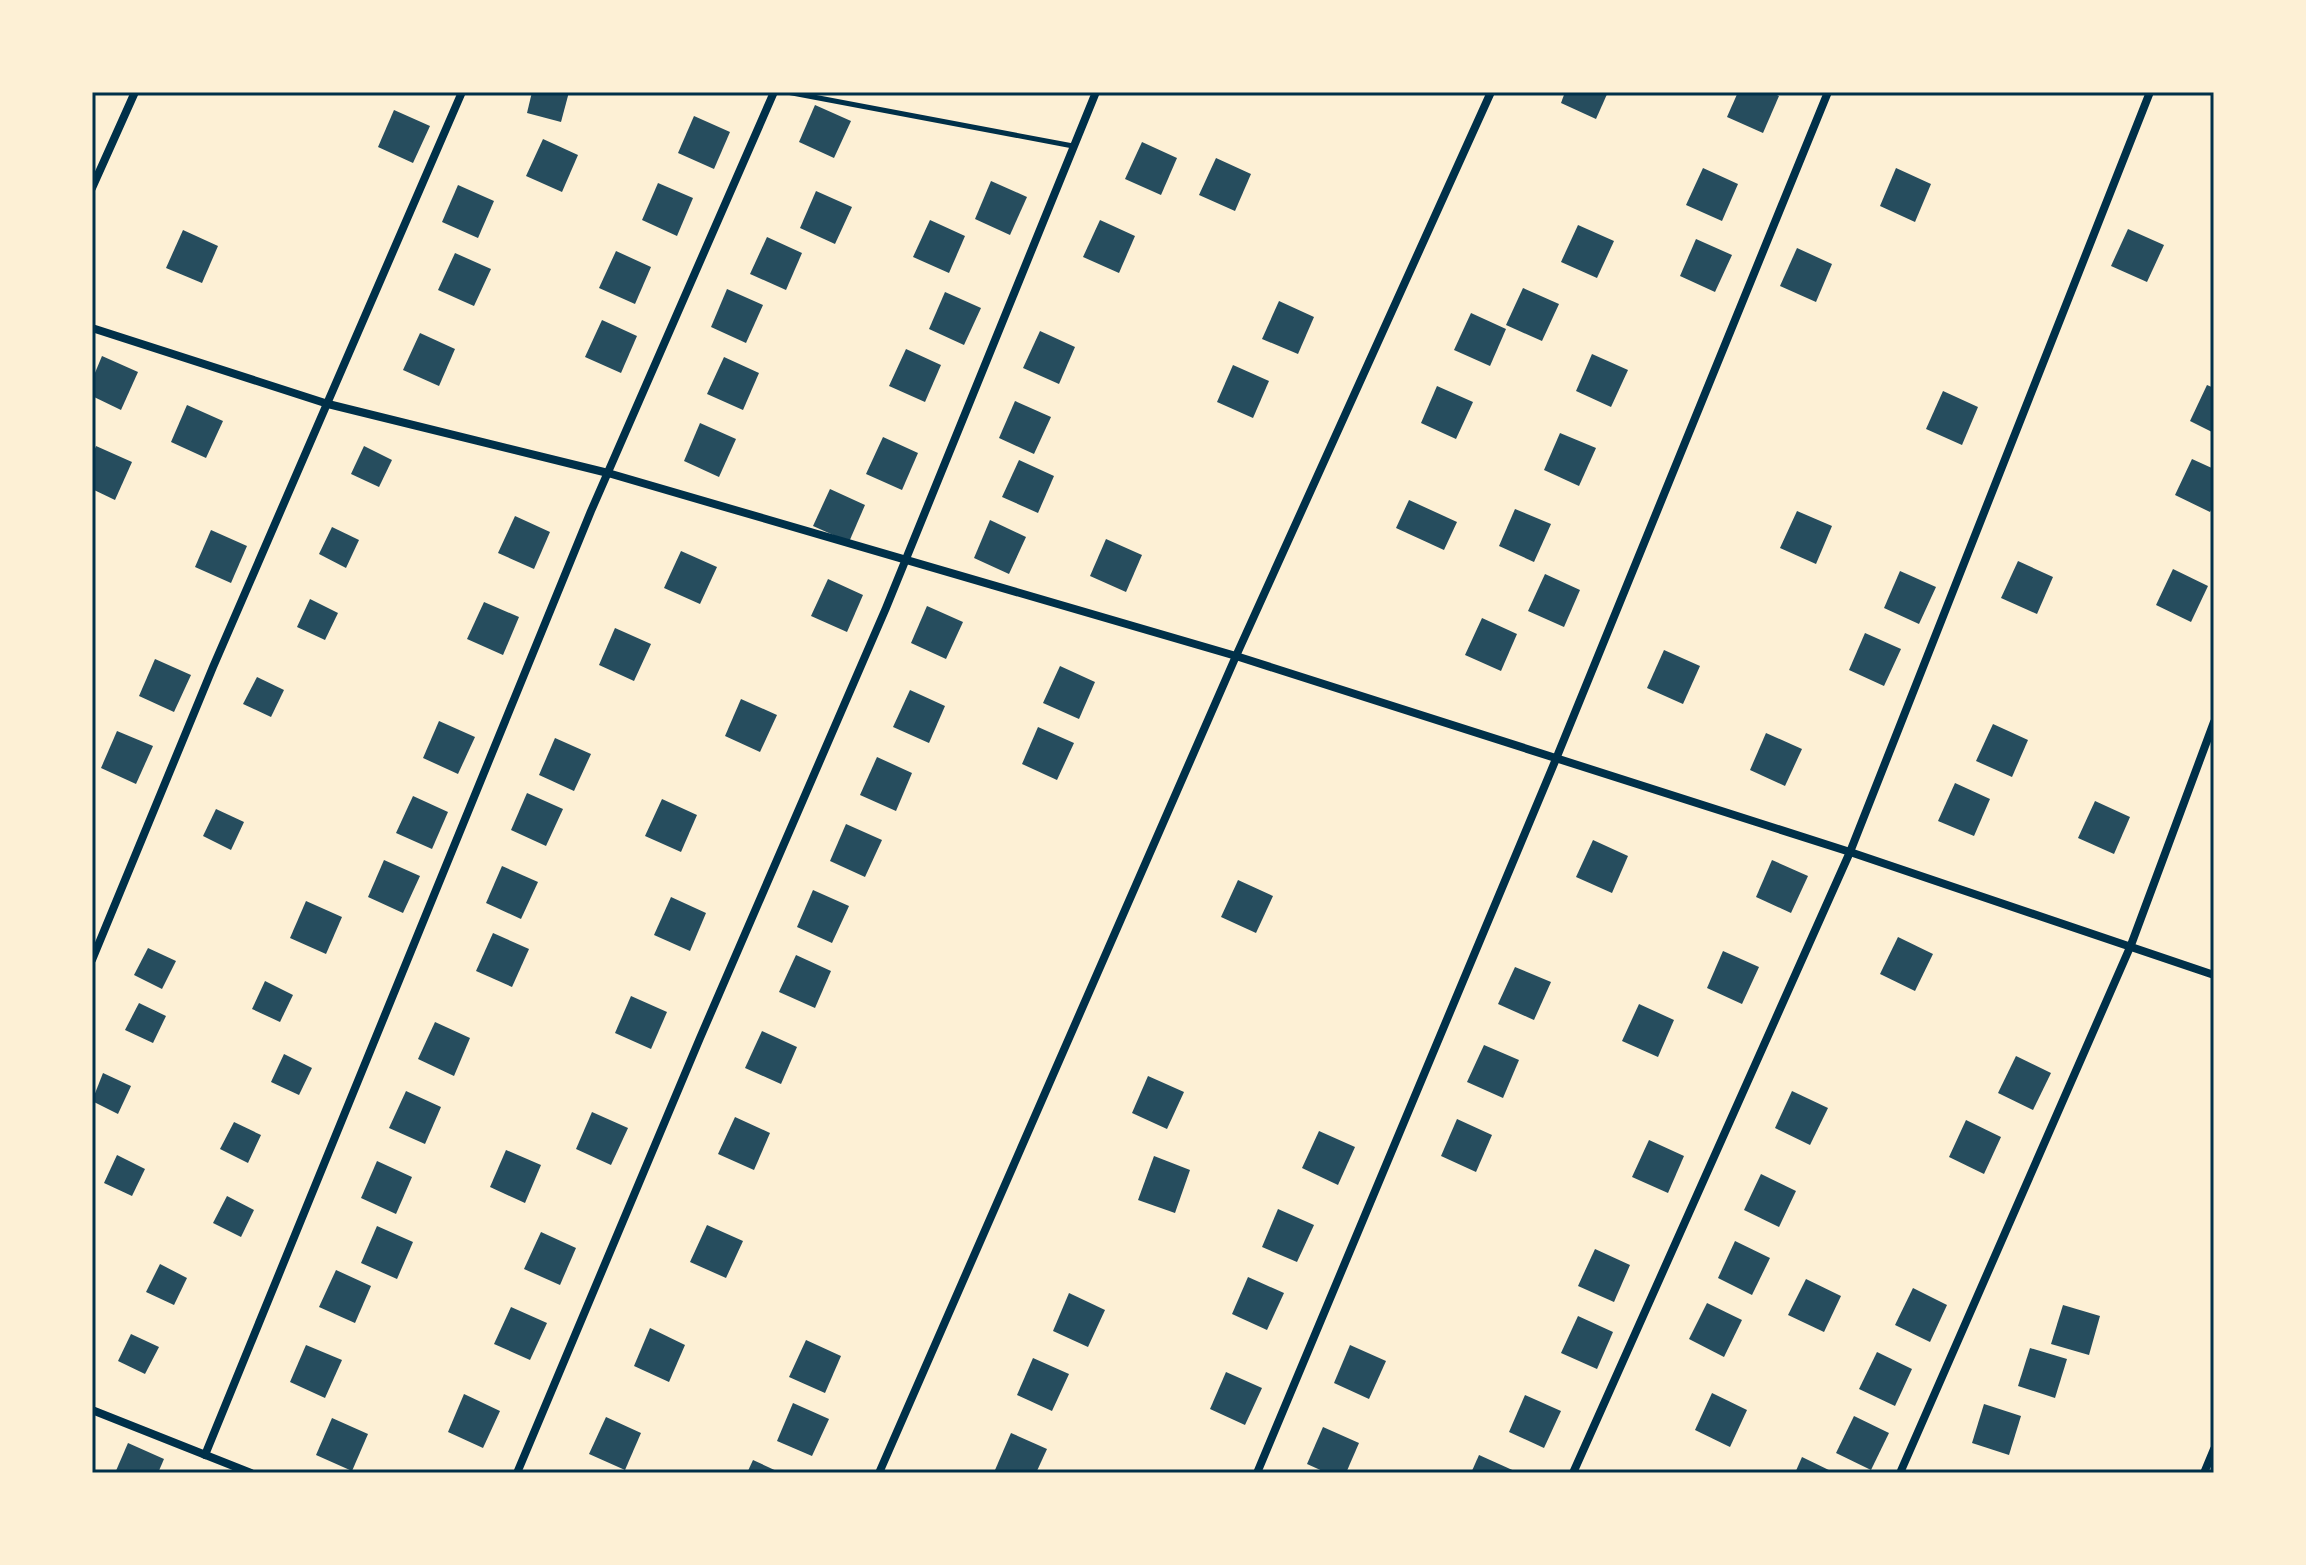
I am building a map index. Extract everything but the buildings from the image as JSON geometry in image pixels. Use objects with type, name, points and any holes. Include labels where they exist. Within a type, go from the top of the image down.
[{"type":"street","points":[[92,188],[135,92]]},
{"type":"street","points":[[92,960],[213,667],[462,92]]},
{"type":"street","points":[[205,1455],[403,966],[608,473],[774,92]]},
{"type":"street","points":[[517,1473],[905,561],[1096,92]]},
{"type":"street","points":[[879,1473],[1236,656],[1491,92]]},
{"type":"street","points":[[1257,1473],[1556,759],[1828,92]]},
{"type":"street","points":[[1573,1473],[1850,852],[2150,92]]},
{"type":"street","points":[[92,328],[328,404],[608,473],[1236,656],[1850,852],[2214,975]]},
{"type":"street","points":[[1900,1473],[2131,945],[2214,722]]},
{"type":"street","points":[[92,1410],[251,1473]]},
{"type":"street","points":[[2204,1473],[2214,1449]]},
{"type":"lane","points":[[787,92],[1074,146]]}]
